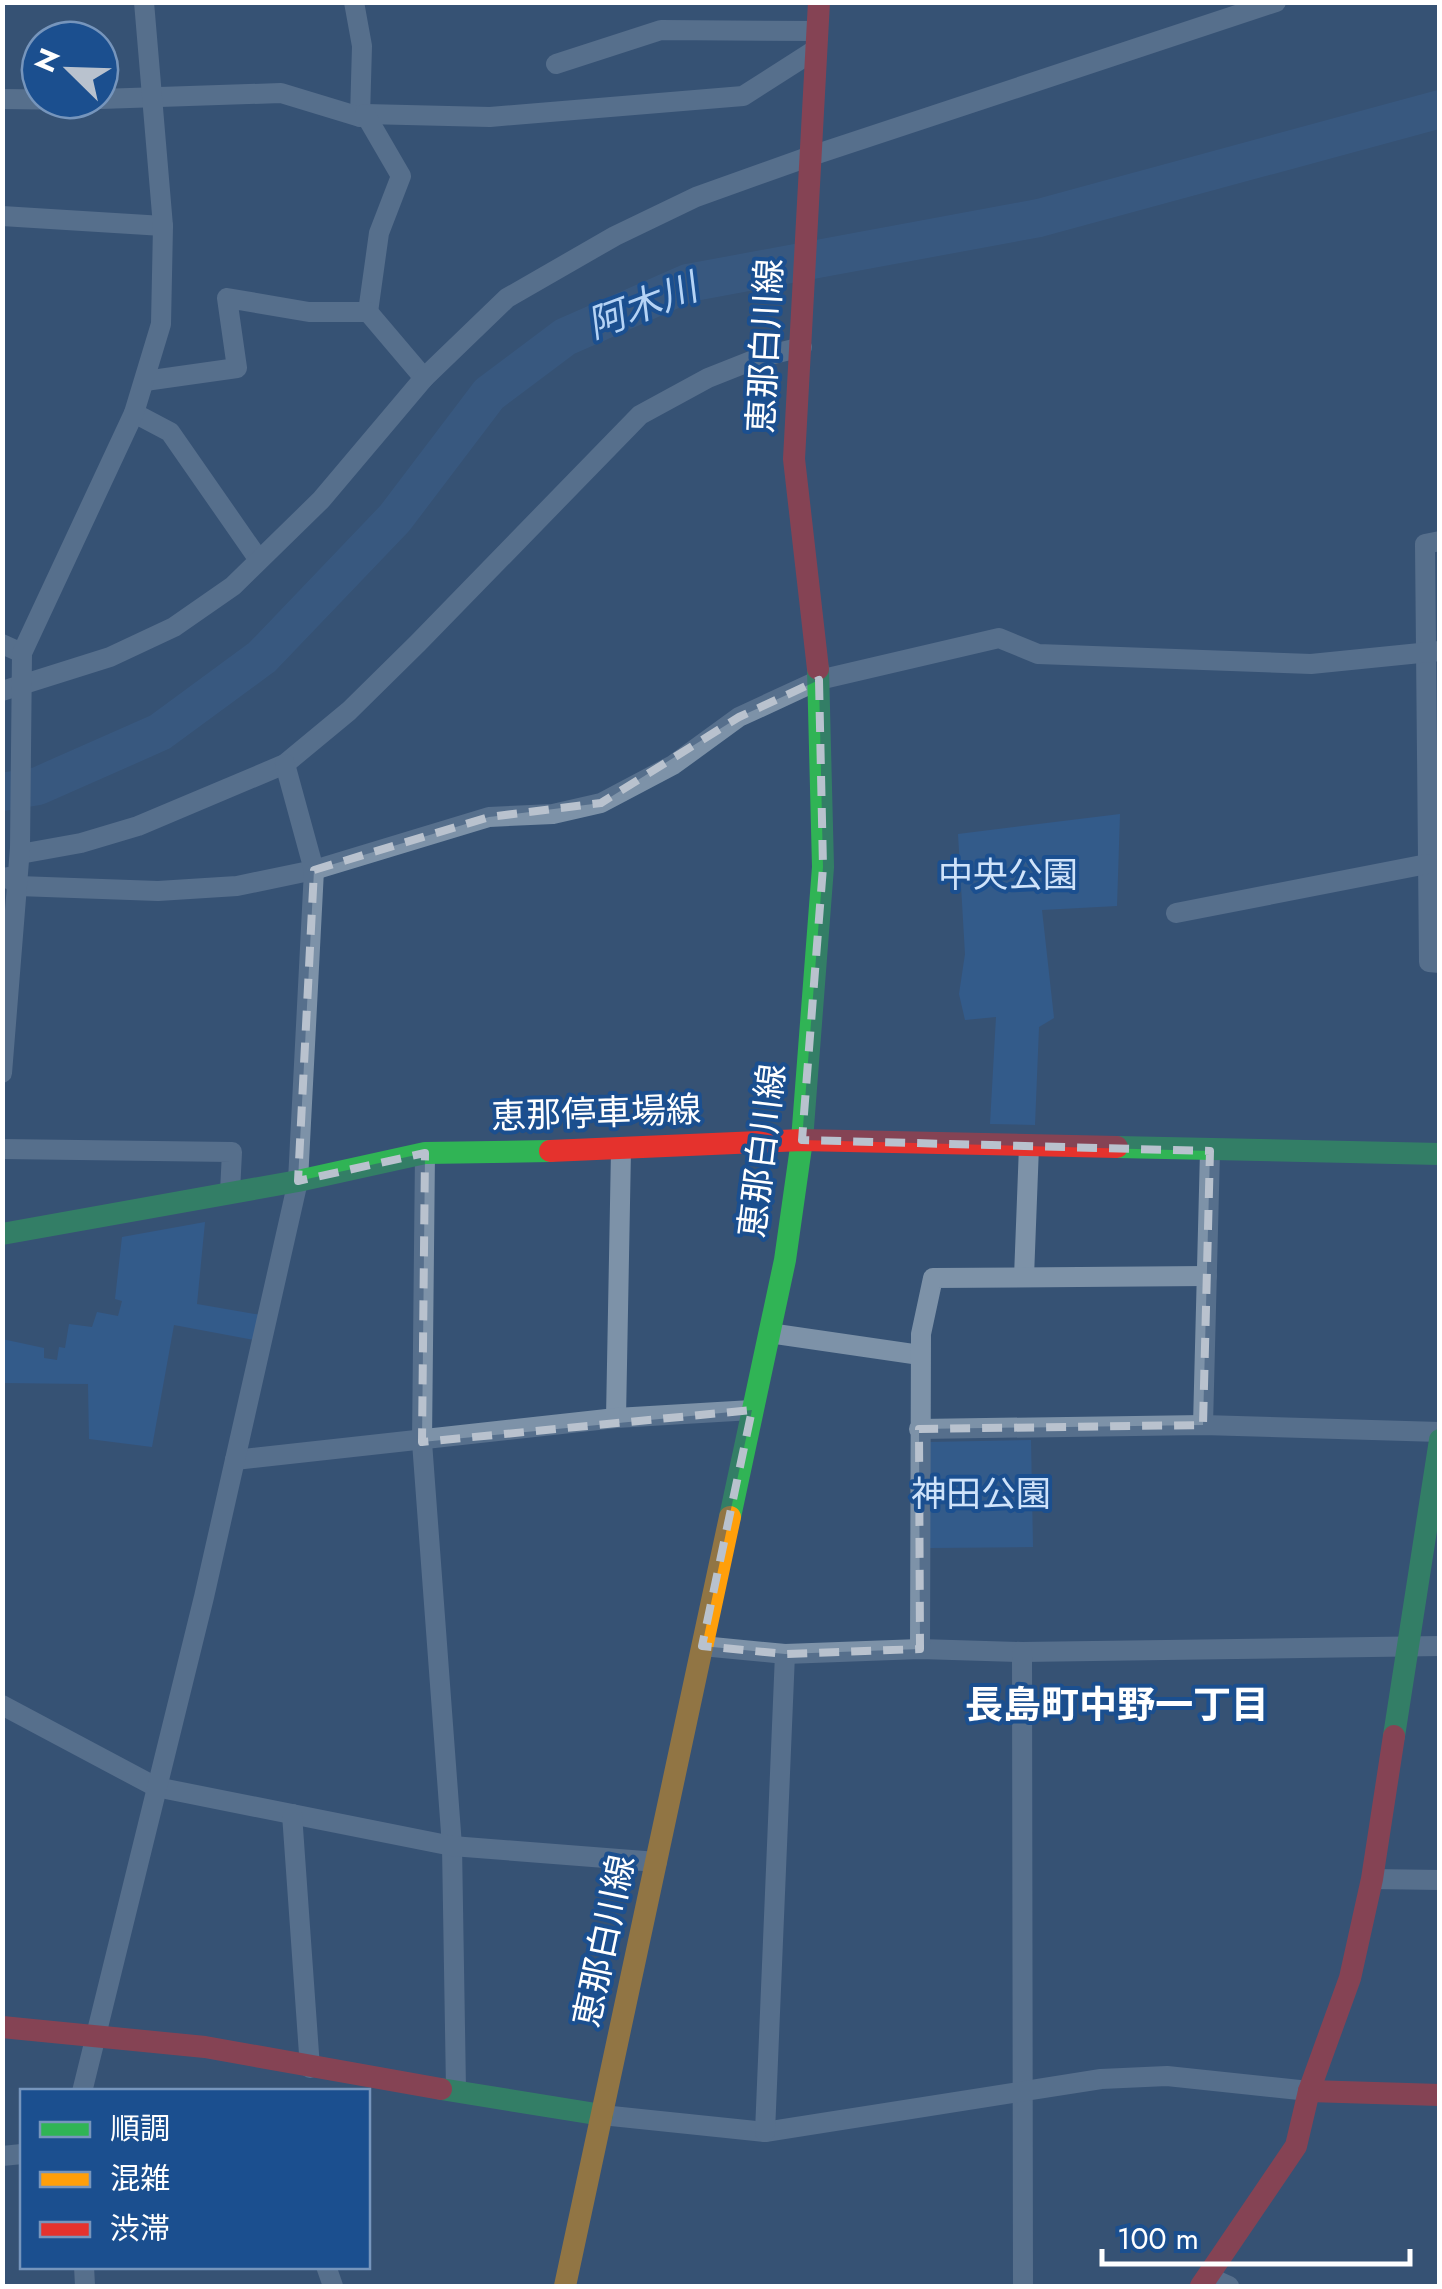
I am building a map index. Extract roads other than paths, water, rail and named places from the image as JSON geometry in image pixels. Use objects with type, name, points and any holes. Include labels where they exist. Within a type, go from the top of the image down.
[{"type":"main road","name":"恵那白川線","points":[[565,2286],[769,1333],[802,1140],[823,867],[818,680],[794,459],[819,2]]},
{"type":"main road","name":"恵那停車場線","points":[[2,1234],[298,1181],[425,1153],[621,1150],[802,1140],[1440,1154]]},
{"type":"main road","points":[[1213,2283],[1296,2146],[1309,2091],[1350,1978],[1372,1879],[1440,1440]]},
{"type":"main road","points":[[2,2027],[205,2046],[310,2068],[602,2115]]},
{"type":"main road","points":[[1309,2091],[1440,2095]]},
{"type":"street","points":[[2,1073],[10,882],[20,851],[12,648],[134,413],[161,324],[163,226],[144,2]]},
{"type":"street","points":[[354,2],[362,46],[363,115],[401,176],[379,234],[368,312],[424,378]]},
{"type":"street","points":[[12,687],[77,670],[174,626],[233,586],[322,500],[424,378],[507,298],[582,255],[696,197],[1276,2]]},
{"type":"street","points":[[556,64],[661,30],[816,41]]},
{"type":"street","points":[[120,98],[281,93],[363,115],[490,117],[743,96],[816,41]]},
{"type":"street","points":[[2,216],[163,226]]},
{"type":"street","points":[[145,381],[237,368],[227,298],[309,312],[368,312]]},
{"type":"street","points":[[20,851],[81,843],[138,826],[285,764],[349,711],[640,415],[708,378],[802,347]]},
{"type":"street","points":[[134,413],[170,432],[259,560]]},
{"type":"street","points":[[1440,541],[1425,544],[1433,651],[1428,962],[1440,963]]},
{"type":"street","points":[[10,882],[158,891],[237,886],[314,870],[489,817],[554,814],[601,803],[673,765],[739,717],[818,680],[998,638],[1038,654],[1311,664],[1433,651]]},
{"type":"street","points":[[83,2089],[235,1460],[298,1181],[314,870],[285,764]]},
{"type":"street","points":[[1176,913],[1427,864]]},
{"type":"street","points":[[1024,1277],[1029,1146]]},
{"type":"street","points":[[2,1148],[232,1152],[230,1192]]},
{"type":"street","points":[[616,1418],[621,1150]]},
{"type":"street","points":[[1203,1425],[1210,1151]]},
{"type":"street","points":[[425,1153],[422,1442],[452,1846],[456,2089]]},
{"type":"street","points":[[920,1649],[920,1354],[933,1278],[1206,1276]]},
{"type":"street","points":[[769,1333],[920,1354]]},
{"type":"street","points":[[235,1460],[616,1418],[752,1410]]},
{"type":"street","points":[[919,1430],[1203,1425],[1440,1432]]},
{"type":"street","points":[[702,1646],[785,1654],[920,1649],[1022,1652],[1440,1646]]},
{"type":"street","points":[[1022,1652],[1023,2286]]},
{"type":"street","points":[[765,2132],[785,1654]]},
{"type":"street","points":[[2,1705],[156,1787],[452,1846],[657,1862]]},
{"type":"street","points":[[292,1814],[310,2068]]},
{"type":"street","points":[[1372,1879],[1440,1880]]},
{"type":"street","points":[[602,2115],[765,2132],[1022,2090],[1167,2076],[1309,2091]]},
{"type":"waterway","name":"阿木川","points":[[2,792],[38,786],[160,732],[262,657],[395,518],[489,394],[565,337],[688,283],[1039,218],[1440,109]]},
{"type":"district","name":"長島町中野一丁目","points":[[1117,1705]]},
{"type":"park label","name":"中央公園","points":[[1008,875]]},
{"type":"park label","name":"神田公園","points":[[981,1494]]}]
